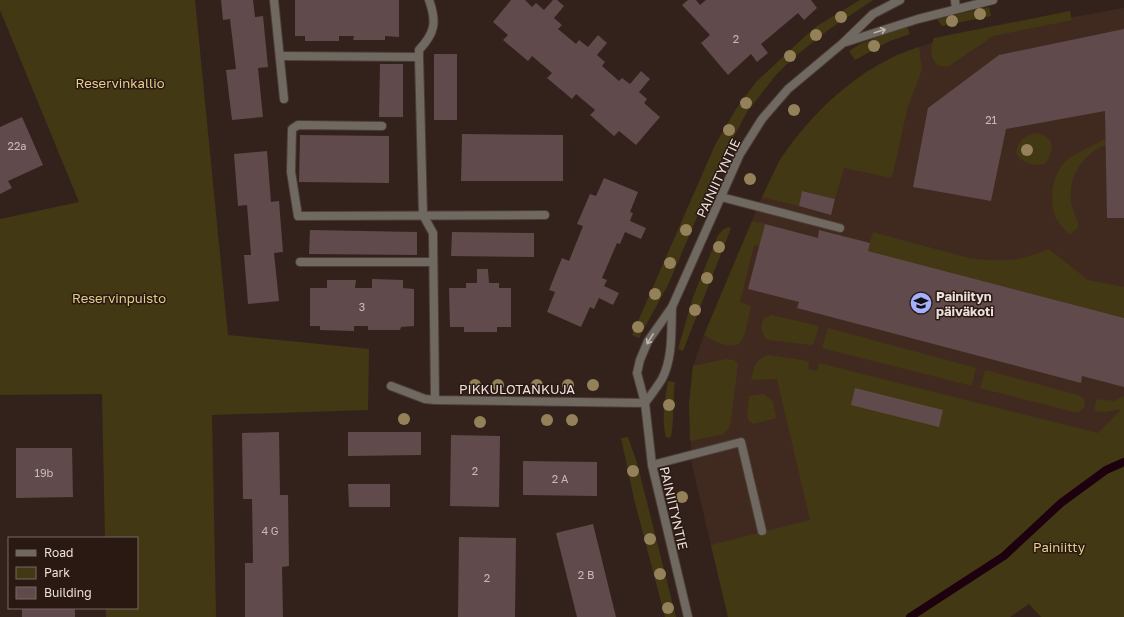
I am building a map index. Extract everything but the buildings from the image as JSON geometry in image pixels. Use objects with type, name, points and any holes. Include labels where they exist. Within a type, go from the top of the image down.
[{"type":"street","points":[[274,0],[284,99]]},
{"type":"street","points":[[428,0],[434,13],[434,27],[428,40],[419,50],[419,57],[423,215],[433,233],[435,400]]},
{"type":"street","name":"PAINIITYNTIE","points":[[688,617],[652,465],[645,403],[637,373],[640,360],[648,341],[672,307],[740,154],[762,119],[788,89],[843,43],[873,14],[900,0]]},
{"type":"street","points":[[954,0],[956,9]]},
{"type":"street","name":"PAINIITYNTIE","points":[[843,43],[956,9],[993,0]]},
{"type":"street","points":[[280,56],[419,57]]},
{"type":"street","points":[[382,126],[298,125],[292,129],[291,172],[298,216],[546,216]]},
{"type":"street","points":[[721,197],[840,228]]},
{"type":"street","points":[[300,262],[433,262]]},
{"type":"street","name":"PAINIITYNTIE","points":[[645,403],[662,379],[666,367],[670,349],[672,307]]},
{"type":"street","name":"PIKKULOTANKUJA","points":[[391,386],[435,400],[645,403]]},
{"type":"street","points":[[652,465],[741,442],[762,531]]},
{"type":"shaded area","name":"Painiityn päiväkoti","points":[[1124,8],[1124,408],[1071,460],[728,617],[692,465],[689,403],[693,366],[704,335],[761,199],[786,152],[826,104],[867,71],[896,55],[931,43]]},
{"type":"green space","name":"Reservinpuisto","points":[[0,0],[195,0],[228,335],[369,349],[368,410],[212,415],[216,617],[106,617],[106,609],[138,609],[138,537],[105,537],[102,394],[0,395],[0,219],[79,202],[0,10]]},
{"type":"green space","points":[[860,0],[873,0],[831,28],[794,57],[776,75],[747,112],[720,163],[669,283],[639,338],[632,335],[715,145],[736,109],[756,82],[802,39],[817,26]]},
{"type":"green space","points":[[989,7],[991,16],[942,26],[937,19]]},
{"type":"green space","points":[[1070,11],[1072,20],[993,36],[949,66],[943,67],[935,63],[933,58],[931,48],[934,38]]},
{"type":"green space","points":[[907,26],[910,34],[890,41],[855,60],[849,51],[860,44]]},
{"type":"green space","points":[[919,47],[922,70],[908,106],[892,178],[844,168],[835,199],[803,191],[799,206],[762,197],[782,156],[813,117],[862,75],[880,64]]},
{"type":"green space","points":[[1037,133],[1048,138],[1052,145],[1050,154],[1045,164],[1036,165],[1025,162],[1016,153],[1018,145],[1022,139]]},
{"type":"green space","points":[[1105,139],[1106,145],[1097,149],[1083,161],[1074,177],[1071,186],[1071,196],[1079,226],[1070,235],[1057,220],[1054,210],[1052,193],[1056,176],[1065,162],[1072,156]]},
{"type":"green space","points":[[752,221],[765,224],[759,246],[754,245],[740,302],[751,306],[747,324],[742,340],[739,343],[734,345],[723,344],[704,335]]},
{"type":"green space","points":[[729,227],[731,228],[683,351],[678,349],[693,297],[718,235],[724,229]]},
{"type":"green space","points":[[873,232],[969,258],[1001,260],[1019,259],[1049,249],[1088,280],[1124,287],[1124,318],[868,251]]},
{"type":"green space","points":[[771,315],[819,326],[814,343],[811,345],[769,340],[765,338],[761,328],[763,319]]},
{"type":"green space","points":[[828,328],[976,368],[972,386],[822,348]]},
{"type":"green space","name":"Painiitty","points":[[768,355],[809,361],[808,369],[817,371],[819,363],[1098,433],[1122,409],[1104,412],[1094,411],[1097,399],[1114,401],[1124,396],[1124,617],[1041,617],[1029,604],[1010,617],[728,617],[711,545],[810,520],[777,379],[751,380],[754,368],[758,361],[764,356]]},
{"type":"green space","points":[[726,359],[734,360],[738,364],[730,426],[724,434],[690,441],[689,403],[693,366]]},
{"type":"green space","points":[[985,370],[1078,395],[1085,400],[1084,408],[1078,413],[980,388]]},
{"type":"green space","points":[[668,381],[675,382],[670,438],[666,437],[664,423],[664,409]]},
{"type":"green space","points":[[763,394],[773,401],[776,418],[754,424],[749,421],[747,416],[749,396]]},
{"type":"green space","points":[[628,437],[637,463],[676,617],[665,617],[634,499],[621,438]]},
{"type":"waterway","points":[[910,617],[1004,556],[1061,503],[1106,470],[1124,462]]},
{"type":"place","name":"Painiityn päiväkoti","points":[[921,303]]},
{"type":"park label","name":"Reservinkallio","points":[[120,83]]}]
